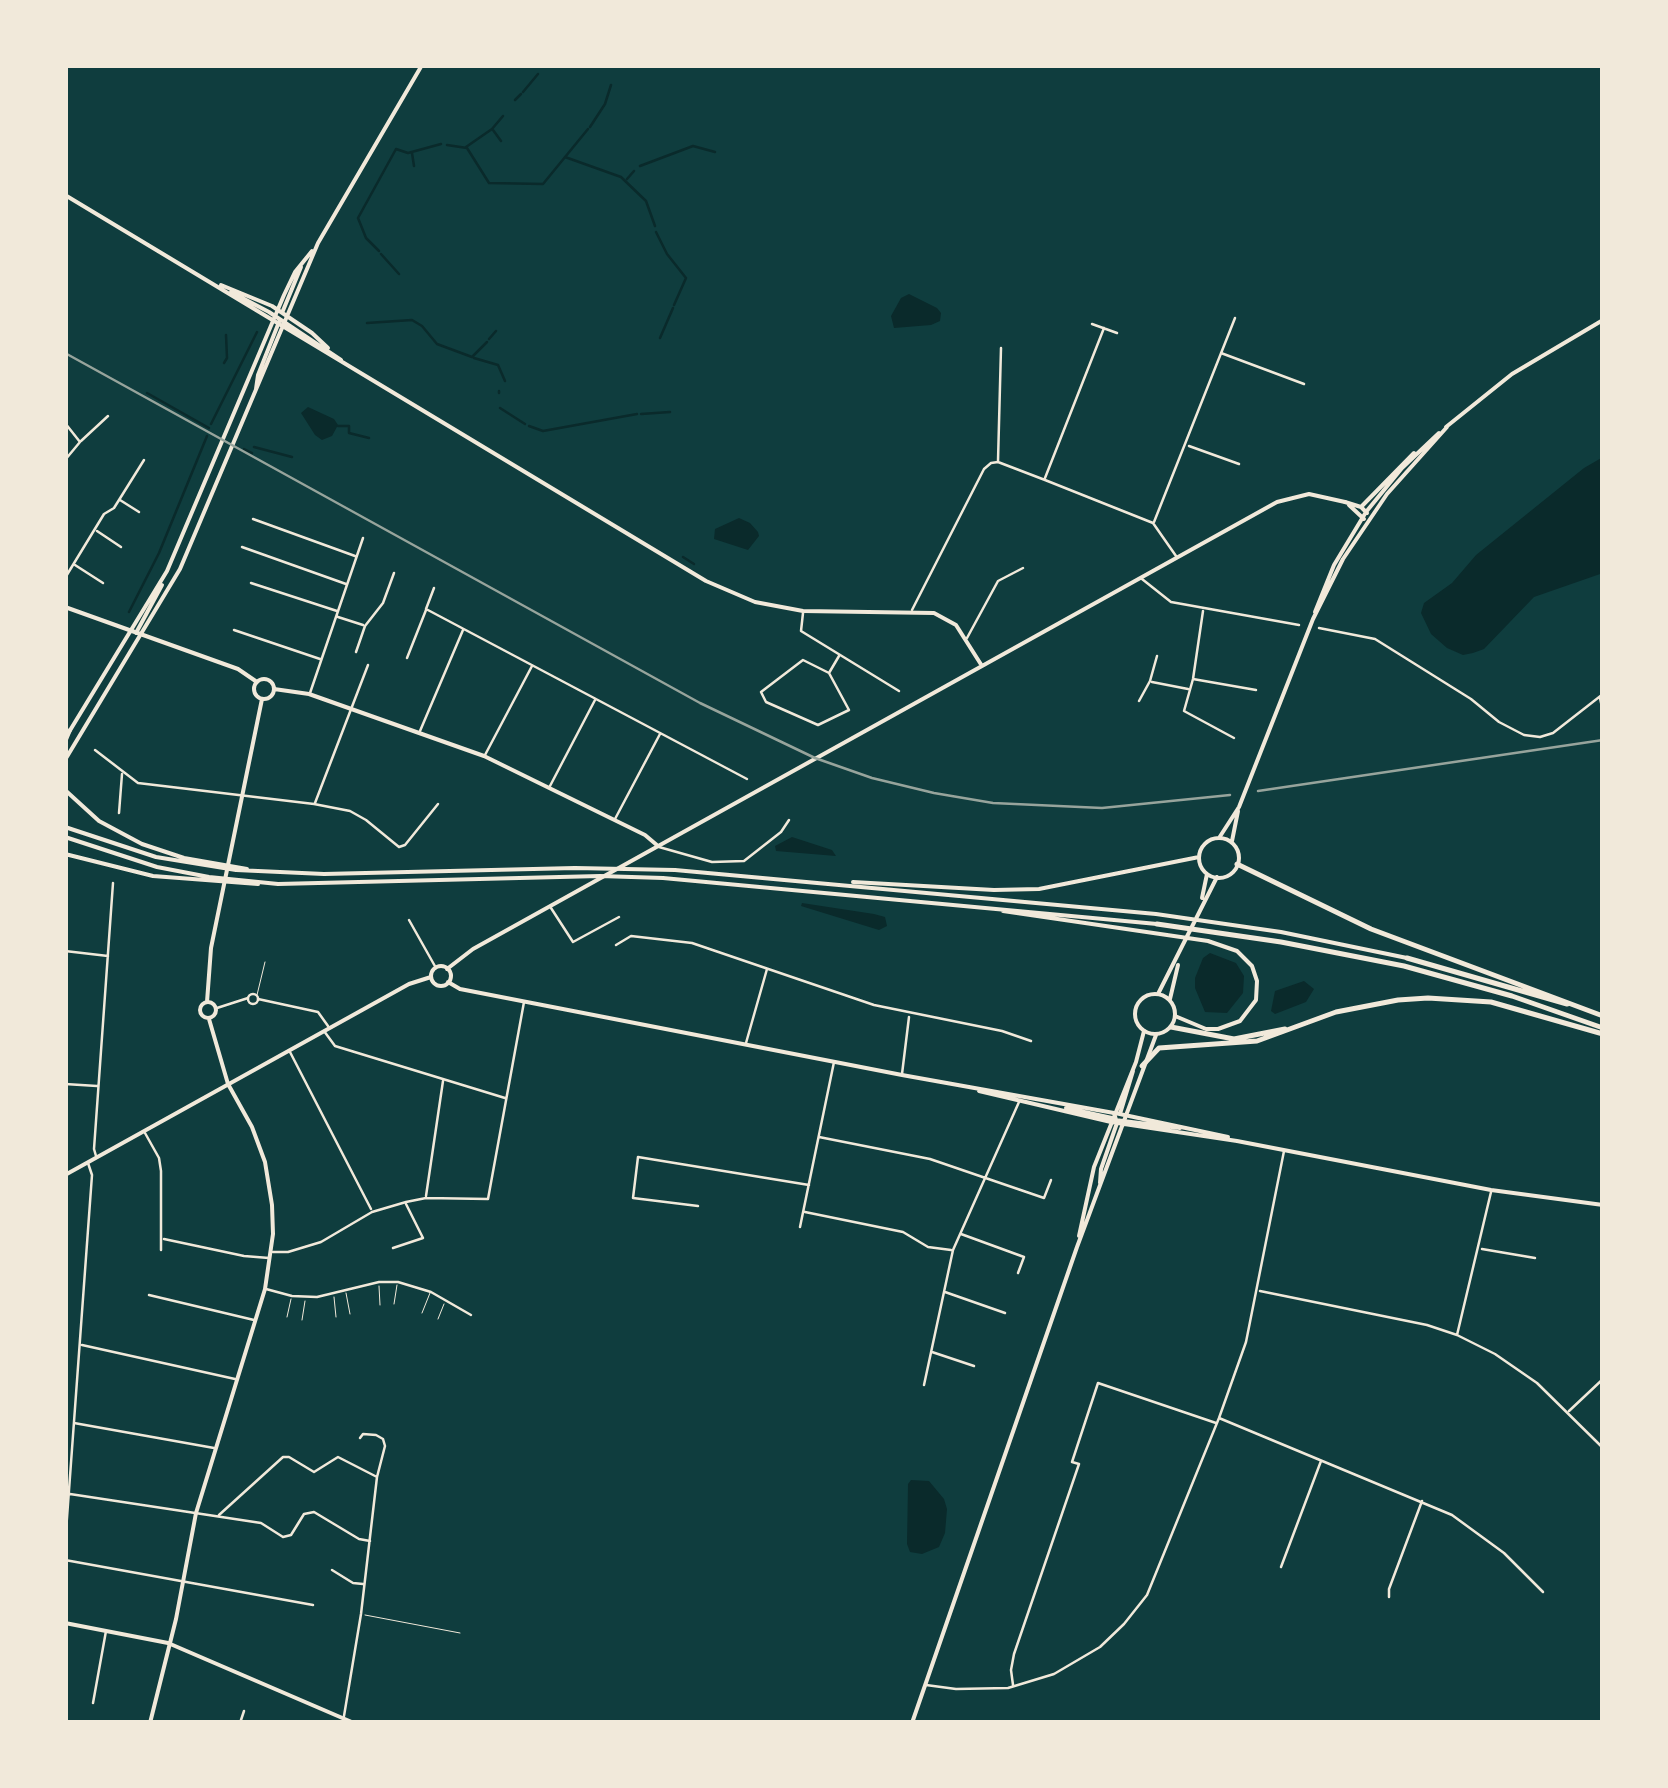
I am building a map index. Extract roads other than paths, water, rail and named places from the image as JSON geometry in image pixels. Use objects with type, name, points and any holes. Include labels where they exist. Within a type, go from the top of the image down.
[{"type":"highway","points":[[1237,864],[1372,929],[1603,1017]]},
{"type":"highway","points":[[1157,924],[1281,942],[1404,966],[1512,996],[1603,1031]]},
{"type":"highway","points":[[1406,958],[1488,979],[1603,1017]]},
{"type":"highway","points":[[1139,1064],[1159,1048],[1258,1041],[1336,1012],[1398,1000],[1461,998],[1514,1007],[1603,1031]]},
{"type":"highway","points":[[1170,1028],[1220,1038],[1248,1038],[1312,1021]]},
{"type":"street","points":[[65,760],[137,633],[318,243],[422,65]]},
{"type":"street","points":[[65,195],[280,319],[345,363],[706,581],[755,602],[803,611],[934,613],[948,618],[967,638],[982,666]]},
{"type":"street","points":[[65,740],[188,553],[256,393],[302,262],[318,243]]},
{"type":"street","points":[[212,282],[246,298],[345,363]]},
{"type":"street","points":[[1154,523],[1235,318]]},
{"type":"street","points":[[448,969],[458,957],[1286,499],[1314,494],[1360,507],[1366,505],[1398,466],[1512,374],[1603,320]]},
{"type":"street","points":[[1092,324],[1117,332]]},
{"type":"street","points":[[1044,480],[1104,328]]},
{"type":"street","points":[[998,462],[1001,348]]},
{"type":"street","points":[[1221,354],[1304,384]]},
{"type":"street","points":[[65,460],[108,416]]},
{"type":"street","points":[[65,423],[80,442]]},
{"type":"street","points":[[1366,516],[1447,427]]},
{"type":"street","points":[[1187,445],[1239,464]]},
{"type":"street","points":[[1199,857],[1206,843],[1219,838],[1239,806],[1313,619],[1366,516],[1422,447]]},
{"type":"street","points":[[65,578],[144,460]]},
{"type":"street","points":[[911,612],[984,468],[998,462],[1154,523],[1177,558]]},
{"type":"street","points":[[120,500],[139,512]]},
{"type":"street","points":[[1345,502],[1366,516]]},
{"type":"street","points":[[1360,507],[1366,516]]},
{"type":"street","points":[[253,519],[357,557]]},
{"type":"street","points":[[94,530],[120,547]]},
{"type":"street","points":[[309,694],[363,538]]},
{"type":"street","points":[[242,547],[347,585]]},
{"type":"street","points":[[74,564],[103,583]]},
{"type":"street","points":[[967,638],[998,581],[1023,568]]},
{"type":"street","points":[[356,652],[365,626],[383,603],[394,573]]},
{"type":"street","points":[[1141,578],[1171,602],[1300,624]]},
{"type":"street","points":[[251,582],[365,626]]},
{"type":"street","points":[[407,658],[434,588]]},
{"type":"street","points":[[65,607],[241,670],[257,682],[267,680],[274,688],[309,694],[484,756],[650,838],[674,854],[712,862],[744,861],[781,832],[789,820]]},
{"type":"street","points":[[426,608],[747,779]]},
{"type":"street","points":[[1204,609],[1184,711],[1234,738]]},
{"type":"street","points":[[803,611],[801,631],[899,691]]},
{"type":"street","points":[[1319,628],[1375,639],[1456,690],[1498,722],[1524,735],[1540,737],[1552,733],[1601,695]]},
{"type":"street","points":[[234,630],[321,660]]},
{"type":"street","points":[[419,733],[464,630]]},
{"type":"street","points":[[829,673],[840,656]]},
{"type":"street","points":[[1138,701],[1150,681],[1156,656]]},
{"type":"street","points":[[803,660],[829,673],[849,710],[818,725],[766,702],[760,692],[803,660]]},
{"type":"street","points":[[314,804],[368,665]]},
{"type":"street","points":[[484,756],[532,666]]},
{"type":"street","points":[[1193,680],[1256,690]]},
{"type":"street","points":[[1150,681],[1191,690]]},
{"type":"street","points":[[257,682],[254,691],[262,699]]},
{"type":"street","points":[[262,699],[270,697],[274,688]]},
{"type":"street","points":[[1601,695],[1603,712]]},
{"type":"street","points":[[207,1002],[210,948],[262,699]]},
{"type":"street","points":[[549,788],[595,700]]},
{"type":"street","points":[[614,820],[660,734]]},
{"type":"street","points":[[94,750],[138,782],[350,812],[399,847],[405,846],[438,804]]},
{"type":"street","points":[[118,813],[122,772]]},
{"type":"street","points":[[65,790],[99,821],[142,844],[184,858],[262,872]]},
{"type":"street","points":[[1207,874],[1229,874],[1237,864],[1232,843],[1239,806]]},
{"type":"street","points":[[65,827],[197,866],[324,874],[612,868],[994,890],[1038,889],[1199,857]]},
{"type":"street","points":[[65,837],[158,867],[278,884]]},
{"type":"street","points":[[1219,838],[1232,843]]},
{"type":"street","points":[[65,854],[153,876],[247,885],[600,876],[663,878],[1157,924]]},
{"type":"street","points":[[1199,857],[1207,874],[1201,902]]},
{"type":"street","points":[[1158,994],[1216,877]]},
{"type":"street","points":[[813,881],[1156,914],[1281,932],[1406,958]]},
{"type":"street","points":[[96,1158],[113,884]]},
{"type":"street","points":[[550,906],[572,942],[619,918]]},
{"type":"street","points":[[994,908],[1016,915],[1208,941],[1237,951],[1252,966],[1257,981],[1256,1000],[1240,1021],[1218,1030],[1175,1016]]},
{"type":"street","points":[[409,920],[436,968]]},
{"type":"street","points":[[616,945],[632,936],[692,944],[909,1014],[1031,1041]]},
{"type":"street","points":[[65,951],[109,956]]},
{"type":"street","points":[[1078,1248],[1094,1167],[1139,1064],[1156,1035],[1170,1028],[1175,1016],[1170,1000],[1180,955]]},
{"type":"street","points":[[436,968],[448,969]]},
{"type":"street","points":[[65,1175],[409,984],[431,977],[436,968]]},
{"type":"street","points":[[746,1044],[768,968]]},
{"type":"street","points":[[448,969],[448,982]]},
{"type":"street","points":[[431,977],[439,985],[448,982],[460,989],[1237,1140]]},
{"type":"street","points":[[216,1008],[252,994],[318,1012],[335,1046],[506,1098]]},
{"type":"street","points":[[1156,1035],[1144,1032],[1136,1022],[1135,1010],[1141,999],[1158,994],[1170,1000]]},
{"type":"street","points":[[248,998],[253,1004],[258,997]]},
{"type":"street","points":[[161,1238],[244,1256],[271,1255],[320,1242],[372,1212],[406,1202],[426,1198],[488,1199],[524,1001]]},
{"type":"street","points":[[207,1002],[216,1008]]},
{"type":"street","points":[[150,1723],[184,1582],[196,1513],[265,1288],[271,1255],[272,1205],[265,1162],[252,1127],[228,1084],[210,1019],[200,1012],[207,1002]]},
{"type":"street","points":[[210,1019],[216,1008]]},
{"type":"street","points":[[902,1075],[909,1014]]},
{"type":"street","points":[[912,1723],[1100,1188],[1118,1118],[1139,1064],[1144,1032]]},
{"type":"street","points":[[289,1051],[372,1212]]},
{"type":"street","points":[[800,1228],[834,1062]]},
{"type":"street","points":[[426,1198],[444,1079]]},
{"type":"street","points":[[65,1084],[98,1086]]},
{"type":"street","points":[[1020,1098],[1051,1108],[1187,1128],[1491,1190],[1603,1204]]},
{"type":"street","points":[[924,1385],[953,1250],[1020,1098]]},
{"type":"street","points":[[144,1132],[162,1171],[161,1250]]},
{"type":"street","points":[[819,1137],[930,1159],[1044,1198],[1050,1180]]},
{"type":"street","points":[[926,1684],[972,1690],[1014,1686],[1074,1665],[1112,1636],[1140,1604],[1156,1577],[1246,1342],[1284,1150]]},
{"type":"street","points":[[698,1206],[633,1198],[638,1157],[809,1185]]},
{"type":"street","points":[[65,1544],[92,1175],[88,1162]]},
{"type":"street","points":[[1457,1335],[1491,1190]]},
{"type":"street","points":[[393,1248],[423,1238],[406,1202]]},
{"type":"street","points":[[804,1212],[903,1232],[928,1247],[953,1250]]},
{"type":"street","points":[[960,1233],[1024,1257],[1018,1273]]},
{"type":"street","points":[[1479,1248],[1534,1258]]},
{"type":"street","points":[[265,1288],[305,1298],[379,1282],[398,1282],[430,1292],[471,1315]]},
{"type":"street","points":[[1257,1291],[1427,1325],[1457,1335],[1519,1369],[1569,1411],[1603,1448]]},
{"type":"street","points":[[944,1292],[1005,1312]]},
{"type":"street","points":[[150,1295],[255,1321]]},
{"type":"street","points":[[80,1345],[236,1379]]},
{"type":"street","points":[[930,1352],[974,1366]]},
{"type":"street","points":[[1569,1411],[1603,1379]]},
{"type":"street","points":[[1014,1686],[1014,1654],[1079,1464],[1072,1462],[1098,1383],[1218,1421],[1422,1501],[1458,1519],[1504,1553],[1543,1592]]},
{"type":"street","points":[[74,1423],[216,1449]]},
{"type":"street","points":[[344,1718],[384,1438],[364,1434],[360,1438]]},
{"type":"street","points":[[218,1516],[283,1457],[290,1457],[314,1472],[338,1456],[376,1477]]},
{"type":"street","points":[[1281,1567],[1321,1460]]},
{"type":"street","points":[[68,1494],[261,1523],[288,1537],[304,1514],[314,1512],[370,1542]]},
{"type":"street","points":[[1390,1597],[1389,1589],[1422,1501]]},
{"type":"street","points":[[65,1560],[312,1605]]},
{"type":"street","points":[[332,1570],[352,1582],[365,1584]]},
{"type":"street","points":[[65,1624],[168,1643],[354,1723]]},
{"type":"street","points":[[93,1703],[106,1630]]},
{"type":"street","points":[[240,1723],[244,1711]]},
{"type":"lane","points":[[258,997],[265,962]]},
{"type":"lane","points":[[379,1282],[380,1305]]},
{"type":"lane","points":[[394,1304],[398,1282]]},
{"type":"lane","points":[[346,1290],[350,1314]]},
{"type":"lane","points":[[422,1313],[430,1292]]},
{"type":"lane","points":[[334,1294],[336,1317]]},
{"type":"lane","points":[[288,1317],[292,1296]]},
{"type":"lane","points":[[302,1320],[305,1298]]},
{"type":"lane","points":[[438,1319],[446,1300]]},
{"type":"lane","points":[[361,1614],[460,1632]]},
{"type":"water","points":[[909,294],[937,308],[940,321],[894,328],[891,316],[901,298]]},
{"type":"water","points":[[308,407],[334,419],[338,425],[332,436],[322,440],[315,435],[301,413]]},
{"type":"water","points":[[1603,457],[1603,573],[1534,597],[1484,649],[1473,653],[1463,655],[1447,648],[1431,634],[1421,613],[1424,603],[1452,583],[1476,555]]},
{"type":"water","points":[[739,518],[758,532],[748,550],[714,539],[715,529]]},
{"type":"water","points":[[792,837],[832,850],[836,856],[776,851],[775,846]]},
{"type":"water","points":[[802,903],[874,914],[885,917],[887,926],[879,930],[801,906]]},
{"type":"water","points":[[1210,953],[1236,963],[1244,976],[1243,993],[1227,1013],[1205,1012],[1195,988],[1203,958]]},
{"type":"water","points":[[1304,981],[1314,989],[1306,1002],[1275,1014],[1271,1011],[1275,991]]},
{"type":"water","points":[[911,1480],[929,1481],[947,1509],[939,1547],[922,1554],[910,1552],[907,1544]]},
{"type":"waterway","points":[[523,92],[538,74]]},
{"type":"waterway","points":[[590,127],[605,104],[611,85]]},
{"type":"waterway","points":[[515,100],[521,94]]},
{"type":"waterway","points":[[466,147],[503,116]]},
{"type":"waterway","points":[[447,145],[467,148],[489,183],[543,184],[588,129]]},
{"type":"waterway","points":[[493,130],[501,141]]},
{"type":"waterway","points":[[379,251],[366,238],[358,218],[396,149],[408,153],[441,144]]},
{"type":"waterway","points":[[640,166],[693,146],[715,152]]},
{"type":"waterway","points":[[412,153],[414,166]]},
{"type":"waterway","points":[[565,157],[621,177],[646,201],[655,226]]},
{"type":"waterway","points":[[627,179],[634,171]]},
{"type":"waterway","points":[[656,232],[686,278],[674,305]]},
{"type":"waterway","points":[[381,254],[399,274]]},
{"type":"waterway","points":[[660,338],[673,308]]},
{"type":"waterway","points":[[367,323],[412,320],[437,344],[472,357],[487,342]]},
{"type":"waterway","points":[[489,339],[496,331]]},
{"type":"waterway","points":[[211,424],[257,332]]},
{"type":"waterway","points":[[224,363],[226,335]]},
{"type":"waterway","points":[[474,358],[498,365],[505,381]]},
{"type":"waterway","points":[[147,393],[209,428]]},
{"type":"waterway","points":[[500,408],[525,424]]},
{"type":"waterway","points":[[641,414],[670,412]]},
{"type":"waterway","points":[[529,426],[543,431],[637,414]]},
{"type":"waterway","points":[[338,426],[349,426],[349,433],[369,438]]},
{"type":"waterway","points":[[129,612],[159,553],[207,436]]},
{"type":"waterway","points":[[254,447],[292,457]]},
{"type":"waterway","points":[[244,449],[252,453]]},
{"type":"waterway","points":[[683,557],[694,564]]},
{"type":"railway","points":[[65,353],[700,703],[815,758],[872,778],[993,803],[1102,808],[1230,795]]},
{"type":"railway","points":[[1258,791],[1603,740]]}]
